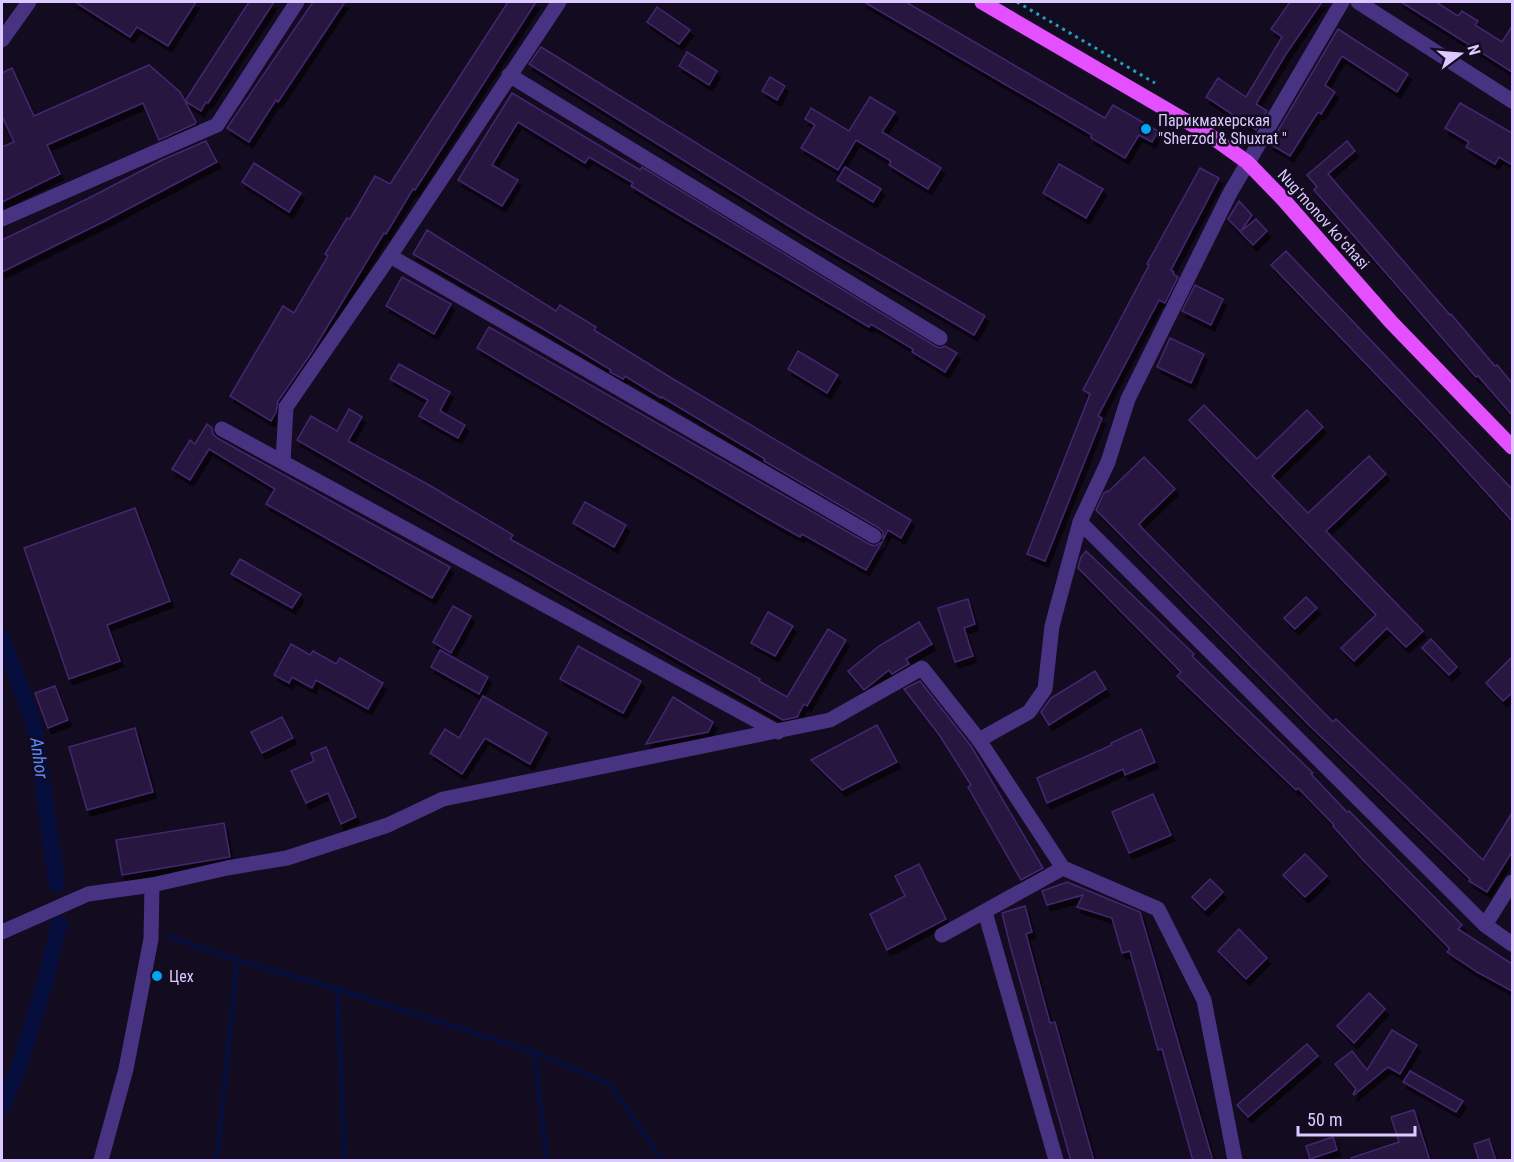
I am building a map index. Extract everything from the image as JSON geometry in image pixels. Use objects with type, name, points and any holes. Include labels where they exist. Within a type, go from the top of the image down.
[{"type":"main road","name":"Nugʻmonov koʻchasi","points":[[982,2],[1205,132],[1247,162],[1282,198],[1391,322],[1512,447]]},
{"type":"street","points":[[2,40],[29,2]]},
{"type":"street","points":[[2,219],[217,125],[297,2]]},
{"type":"street","points":[[283,462],[286,407],[390,256],[559,2]]},
{"type":"street","points":[[979,740],[1029,712],[1045,689],[1052,626],[1080,522],[1108,462],[1128,399],[1247,162],[1342,2]]},
{"type":"street","points":[[1358,2],[1512,101]]},
{"type":"street","points":[[509,75],[940,338]]},
{"type":"street","points":[[390,256],[874,537]]},
{"type":"street","points":[[222,429],[777,732]]},
{"type":"street","points":[[1080,522],[1485,925],[1512,944]]},
{"type":"street","points":[[2,932],[88,894],[152,885],[227,868],[287,858],[388,825],[443,799],[830,720],[921,668],[979,740],[1063,868],[1158,909],[1204,1000],[1235,1161]]},
{"type":"street","points":[[942,935],[1063,868]]},
{"type":"street","points":[[1485,925],[1512,882]]},
{"type":"street","points":[[101,1161],[126,1069],[151,939],[152,885]]},
{"type":"street","points":[[985,912],[1056,1161]]},
{"type":"building","points":[[75,2],[196,2],[168,46],[137,27],[130,37]]},
{"type":"building","points":[[249,2],[274,2],[201,111],[185,101]]},
{"type":"building","points":[[313,2],[345,2],[249,142],[227,128]]},
{"type":"building","points":[[508,2],[536,2],[415,190],[413,189],[386,234],[384,233],[312,352],[278,401],[271,421],[230,396],[283,306],[294,313],[328,256],[325,254],[347,218],[350,219],[375,176],[390,184]]},
{"type":"building","points":[[864,2],[906,2],[1103,117],[1105,118],[1113,105],[1158,131],[1152,142],[1139,135],[1125,158],[1091,138],[1092,135]]},
{"type":"building","points":[[1290,2],[1322,2],[1286,54],[1256,104],[1267,111],[1256,130],[1206,97],[1218,78],[1246,97],[1282,37],[1271,29]]},
{"type":"building","points":[[1401,2],[1436,2],[1458,16],[1462,11],[1478,21],[1475,25],[1502,42],[1512,26],[1512,72]]},
{"type":"building","points":[[657,7],[690,30],[679,44],[647,22]]},
{"type":"building","points":[[1338,29],[1408,74],[1397,92],[1342,56],[1325,85],[1335,92],[1321,114],[1318,112],[1290,156],[1270,144]]},
{"type":"building","points":[[541,47],[816,217],[985,316],[974,335],[805,236],[529,64]]},
{"type":"building","points":[[687,52],[717,71],[709,85],[679,66]]},
{"type":"building","points":[[149,65],[180,92],[196,122],[159,140],[143,103],[47,145],[60,174],[2,202],[2,147],[14,142],[2,116],[2,73],[12,68],[34,116]]},
{"type":"building","points":[[770,77],[785,86],[777,100],[762,91]]},
{"type":"building","points":[[512,93],[640,170],[642,167],[935,346],[940,348],[945,346],[957,353],[945,372],[912,352],[913,349],[871,324],[869,327],[669,209],[631,186],[633,183],[589,157],[585,163],[518,122],[492,165],[518,180],[502,206],[458,180]]},
{"type":"building","points":[[870,97],[895,112],[882,132],[941,168],[928,189],[889,165],[891,161],[856,140],[838,170],[801,148],[815,125],[805,119],[811,108],[849,131]]},
{"type":"building","points":[[1460,103],[1512,133],[1512,165],[1499,157],[1495,164],[1466,147],[1469,142],[1445,128]]},
{"type":"building","points":[[206,141],[217,162],[2,272],[2,240],[162,160]]},
{"type":"building","points":[[1347,141],[1355,151],[1328,174],[1512,383],[1512,415],[1478,376],[1476,377],[1314,190],[1317,187],[1307,175]]},
{"type":"building","points":[[254,163],[301,193],[289,212],[242,182]]},
{"type":"building","points":[[1059,164],[1103,189],[1086,218],[1043,193]]},
{"type":"building","points":[[845,167],[881,189],[873,202],[837,180]]},
{"type":"building","points":[[1200,168],[1219,178],[1171,270],[1178,277],[1165,303],[1159,300],[1098,416],[1102,418],[1045,561],[1027,554],[1090,394],[1083,390],[1149,265],[1147,264]]},
{"type":"building","points":[[1239,201],[1252,215],[1241,231],[1256,219],[1267,231],[1253,245],[1228,219]]},
{"type":"building","points":[[427,230],[556,311],[560,305],[596,327],[594,330],[673,379],[911,520],[901,538],[888,530],[883,540],[883,532],[879,528],[764,461],[765,459],[662,397],[625,376],[623,379],[610,372],[611,370],[545,330],[413,254]]},
{"type":"building","points":[[1286,251],[1512,489],[1512,521],[1438,439],[1271,265]]},
{"type":"building","points":[[402,277],[451,304],[434,334],[386,306]]},
{"type":"building","points":[[1195,285],[1223,299],[1211,325],[1182,311]]},
{"type":"building","points":[[489,327],[869,544],[875,546],[882,542],[866,570],[802,534],[800,537],[763,516],[477,348]]},
{"type":"building","points":[[1170,338],[1204,354],[1191,383],[1157,367]]},
{"type":"building","points":[[798,351],[838,375],[827,393],[788,369]]},
{"type":"building","points":[[399,364],[450,392],[440,411],[465,425],[458,438],[419,416],[428,400],[390,379]]},
{"type":"building","points":[[1204,405],[1257,459],[1307,410],[1323,427],[1272,476],[1308,513],[1369,456],[1386,474],[1326,531],[1423,631],[1406,647],[1387,628],[1354,661],[1341,648],[1376,615],[1189,420]]},
{"type":"building","points":[[349,409],[362,417],[348,441],[429,485],[513,535],[510,539],[760,679],[759,681],[787,697],[828,629],[846,640],[807,706],[804,704],[797,717],[783,720],[297,440],[311,416],[337,431]]},
{"type":"building","points":[[207,424],[217,438],[450,567],[432,598],[266,504],[275,489],[209,449],[190,480],[172,469],[190,440],[195,444]]},
{"type":"building","points":[[1144,457],[1175,489],[1139,524],[1333,722],[1336,719],[1483,860],[1512,813],[1512,852],[1487,892],[1469,881],[1470,879],[1311,727],[1096,510],[1104,493],[1108,492]]},
{"type":"building","points":[[585,502],[626,525],[614,547],[573,523]]},
{"type":"building","points":[[135,508],[170,601],[107,625],[120,661],[69,679],[24,548]]},
{"type":"building","points":[[1086,551],[1194,654],[1192,656],[1313,773],[1311,774],[1347,812],[1349,811],[1462,925],[1458,929],[1512,964],[1512,991],[1447,952],[1450,949],[1363,860],[1334,825],[1298,788],[1296,790],[1177,676],[1181,672],[1078,568],[1081,557]]},
{"type":"building","points":[[240,559],[301,594],[292,608],[231,574]]},
{"type":"building","points":[[1306,597],[1317,608],[1295,629],[1284,618]]},
{"type":"building","points":[[968,599],[975,624],[964,628],[973,656],[955,662],[938,608]]},
{"type":"building","points":[[453,606],[471,616],[451,653],[433,642]]},
{"type":"building","points":[[768,612],[793,626],[775,656],[751,643]]},
{"type":"building","points":[[919,622],[932,644],[906,659],[909,664],[892,674],[889,670],[864,690],[848,671],[879,646]]},
{"type":"building","points":[[1431,639],[1457,667],[1449,675],[1422,648]]},
{"type":"building","points":[[291,644],[310,655],[313,651],[336,664],[340,658],[383,683],[368,709],[316,680],[312,688],[292,677],[289,683],[274,675]]},
{"type":"building","points":[[578,646],[641,681],[623,713],[560,679]]},
{"type":"building","points":[[440,650],[488,677],[479,694],[431,667]]},
{"type":"building","points":[[1512,657],[1512,693],[1503,701],[1486,683]]},
{"type":"building","points":[[1095,671],[1106,689],[1049,725],[1041,712],[1051,698]]},
{"type":"building","points":[[920,681],[971,746],[1043,868],[1021,880],[968,787],[971,785],[940,736],[904,689]]},
{"type":"building","points":[[55,686],[68,720],[48,728],[35,693]]},
{"type":"building","points":[[483,696],[547,733],[530,764],[485,738],[462,774],[430,753],[445,729],[459,738]]},
{"type":"building","points":[[673,697],[713,722],[708,732],[646,744]]},
{"type":"building","points":[[282,717],[293,738],[262,753],[251,732]]},
{"type":"building","points":[[877,725],[897,762],[842,790],[811,760]]},
{"type":"building","points":[[135,728],[153,792],[87,810],[69,747]]},
{"type":"building","points":[[1141,729],[1155,762],[1125,775],[1123,769],[1047,803],[1037,778],[1112,745],[1111,743]]},
{"type":"building","points":[[326,747],[356,817],[341,824],[328,793],[306,803],[291,771],[314,761],[311,753]]},
{"type":"building","points":[[1153,794],[1171,835],[1129,853],[1112,812]]},
{"type":"building","points":[[224,823],[230,857],[122,875],[116,840]]},
{"type":"building","points":[[1305,854],[1327,876],[1305,897],[1283,875]]},
{"type":"building","points":[[919,864],[946,919],[887,950],[870,914],[905,896],[895,876]]},
{"type":"building","points":[[1210,879],[1223,892],[1205,910],[1192,897]]},
{"type":"building","points":[[1067,882],[1140,912],[1213,1161],[1193,1161],[1162,1049],[1158,1050],[1130,951],[1122,953],[1112,918],[1077,907],[1083,895],[1047,905],[1042,891]]},
{"type":"building","points":[[1025,906],[1032,932],[1026,934],[1050,1023],[1055,1022],[1094,1161],[1071,1161],[1010,945],[1002,913]]},
{"type":"building","points":[[1239,929],[1267,958],[1246,979],[1218,951]]},
{"type":"building","points":[[1369,993],[1385,1009],[1354,1043],[1337,1026]]},
{"type":"building","points":[[1392,1030],[1417,1045],[1400,1074],[1388,1067],[1354,1095],[1356,1089],[1335,1064],[1352,1051],[1367,1070]]},
{"type":"building","points":[[1307,1044],[1318,1056],[1248,1117],[1237,1105]]},
{"type":"building","points":[[1410,1071],[1463,1101],[1456,1112],[1403,1082]]},
{"type":"building","points":[[1414,1110],[1430,1161],[1351,1161],[1351,1158],[1399,1142],[1391,1117]]},
{"type":"building","points":[[1333,1137],[1337,1150],[1310,1159],[1306,1146]]},
{"type":"building","points":[[1489,1139],[1496,1161],[1479,1161],[1474,1144]]},
{"type":"waterway","name":"Anhor","points":[[2,638],[34,724],[57,884]]},
{"type":"waterway","name":"Anhor","points":[[2,1108],[18,1070],[46,980],[59,923]]},
{"type":"waterway","points":[[59,928],[67,927]]},
{"type":"waterway","points":[[168,936],[237,960],[337,989],[534,1052],[610,1084],[662,1160]]},
{"type":"waterway","points":[[217,1160],[237,960]]},
{"type":"waterway","points":[[337,989],[345,1160]]},
{"type":"waterway","points":[[534,1052],[547,1160]]},
{"type":"place","name":"Парикмахерская \"Sherzod & Shuxrat \"","points":[[1146,129]]},
{"type":"place","name":"Цех","points":[[157,976]]}]
